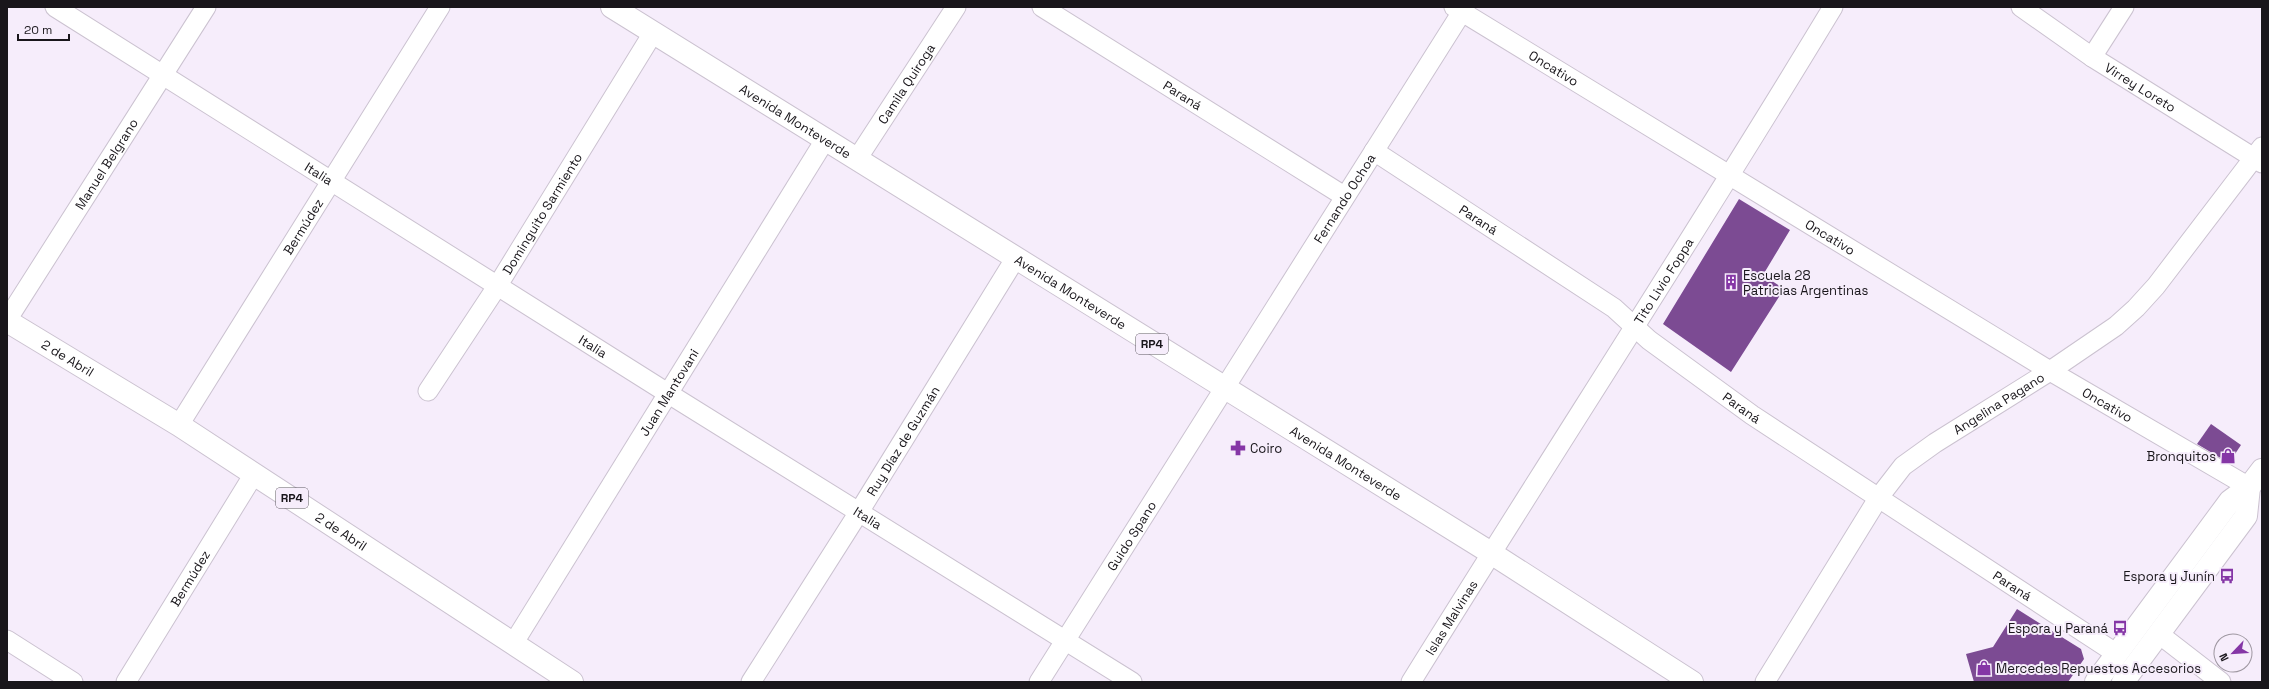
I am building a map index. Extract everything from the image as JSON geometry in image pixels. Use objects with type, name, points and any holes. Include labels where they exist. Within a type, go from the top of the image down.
[{"type":"main road","name":"Avenida Monteverde","points":[[612,7],[1224,389],[1491,553],[1692,682]]},
{"type":"main road","name":"2 de Abril","points":[[7,320],[179,425],[572,682]]},
{"type":"main road","points":[[2096,682],[2230,501],[2249,487],[2262,470]]},
{"type":"main road","points":[[2123,682],[2246,516],[2249,487]]},
{"type":"street","name":"Italia","points":[[55,7],[669,394],[1132,682]]},
{"type":"street","name":"Manuel Belgrano","points":[[7,320],[206,7]]},
{"type":"street","name":"Bermúdez","points":[[179,425],[330,180],[440,7]]},
{"type":"street","name":"Camila Quiroga","points":[[857,159],[956,7]]},
{"type":"street","name":"Paraná","points":[[1042,7],[1344,196]]},
{"type":"street","name":"Tito Livio Foppa","points":[[1491,553],[1731,175],[1834,7]]},
{"type":"street","name":"Virrey Loreto","points":[[2021,7],[2092,57],[2259,156]]},
{"type":"street","points":[[2092,57],[2124,7]]},
{"type":"street","name":"Fernando Ochoa","points":[[1224,389],[1344,196],[1374,151],[1460,9]]},
{"type":"street","name":"Oncativo","points":[[1460,9],[2050,371],[2249,487]]},
{"type":"street","name":"Dominguito Sarmiento","points":[[428,391],[498,285],[653,33]]},
{"type":"street","name":"Juan Mantovani","points":[[513,644],[825,140]]},
{"type":"street","name":"Paraná","points":[[1374,151],[1614,308],[1649,340],[1752,415],[2117,654]]},
{"type":"street","name":"Angelina Pagano","points":[[1765,682],[1879,497],[1908,462],[1935,443],[2050,371],[2116,326],[2136,308],[2156,286],[2259,156]]},
{"type":"street","name":"Ruy Díaz de Guzmán","points":[[751,682],[859,512],[1015,259]]},
{"type":"street","name":"Guido Spano","points":[[1039,682],[1224,389]]},
{"type":"street","name":"Bermúdez","points":[[126,682],[254,474]]},
{"type":"street","name":"Islas Malvinas","points":[[1410,682],[1491,553]]},
{"type":"street","points":[[2159,634],[2221,682]]},
{"type":"street","points":[[7,640],[73,682]]},
{"type":"building","name":"Escuela 28 Patricias Argentinas","points":[[1739,199],[1790,230],[1763,275],[1784,289],[1731,372],[1663,324]]},
{"type":"building","points":[[2211,424],[2241,445],[2229,463],[2197,444]]},
{"type":"building","points":[[2017,609],[2081,649],[2084,659],[2068,682],[1974,682],[1966,654],[1993,647]]},
{"type":"place","name":"Escuela 28 Patricias Argentinas","points":[[1731,282]]},
{"type":"place","name":"Coiro","points":[[1238,448]]},
{"type":"place","name":"Bronquitos","points":[[2228,456]]},
{"type":"place","name":"Espora y Junín","points":[[2227,576]]},
{"type":"place","name":"Espora y Paraná","points":[[2120,628]]},
{"type":"place","name":"Mercedes Repuestos Accesorios","points":[[1984,668]]}]
